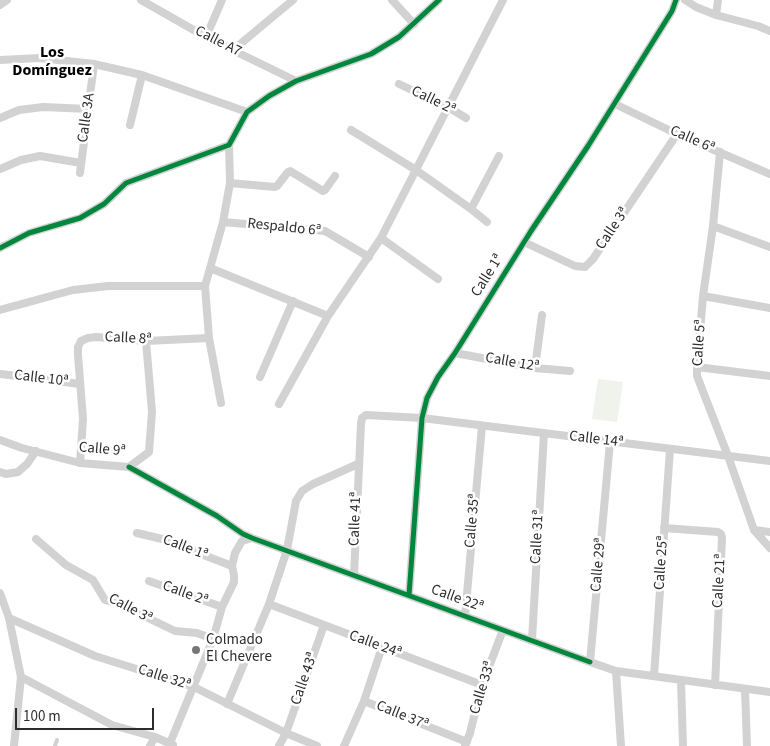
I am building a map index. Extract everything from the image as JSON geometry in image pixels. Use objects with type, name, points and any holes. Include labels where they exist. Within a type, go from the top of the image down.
[{"type":"street","points":[[0,5],[7,0]]},
{"type":"street","name":"Calle A7","points":[[141,0],[206,37],[296,81]]},
{"type":"street","points":[[206,37],[222,0]]},
{"type":"street","points":[[233,50],[293,0]]},
{"type":"street","points":[[392,0],[414,24]]},
{"type":"street","points":[[221,403],[209,338],[205,286],[223,222],[230,183],[229,145],[247,112],[269,96],[296,81],[371,54],[398,37],[439,0]]},
{"type":"street","points":[[279,404],[328,316],[381,238],[503,0]]},
{"type":"street","name":"Calle 1ª","points":[[408,595],[422,418],[427,398],[438,377],[524,242],[615,104],[672,11],[676,0]]},
{"type":"street","points":[[685,0],[696,7],[716,15],[770,31]]},
{"type":"street","points":[[716,15],[718,0]]},
{"type":"street","points":[[0,60],[40,58],[94,64],[142,76],[247,112]]},
{"type":"street","name":"Calle 3A","points":[[80,173],[94,64]]},
{"type":"street","points":[[130,125],[142,76]]},
{"type":"street","name":"Calle 2ª","points":[[400,84],[448,107],[466,118]]},
{"type":"street","name":"Calle 6ª","points":[[615,104],[677,134],[770,174]]},
{"type":"street","points":[[0,118],[19,110],[43,107],[89,109]]},
{"type":"street","points":[[351,130],[416,170],[487,222]]},
{"type":"street","name":"Calle 3ª","points":[[524,242],[575,266],[586,267],[677,134]]},
{"type":"street","points":[[0,248],[29,233],[80,218],[104,204],[126,183],[229,145]]},
{"type":"street","name":"Calle 5ª","points":[[720,152],[713,226],[703,296],[697,376],[754,530],[770,548]]},
{"type":"street","points":[[0,169],[21,160],[40,156],[81,163]]},
{"type":"street","points":[[471,209],[499,156]]},
{"type":"street","points":[[230,183],[274,187],[290,171],[323,191],[335,176]]},
{"type":"street","name":"Respaldo 6ª","points":[[223,222],[325,231],[369,257]]},
{"type":"street","points":[[713,226],[770,247]]},
{"type":"street","points":[[381,238],[438,279]]},
{"type":"street","points":[[210,268],[328,316]]},
{"type":"street","points":[[0,310],[73,290],[108,286],[205,286]]},
{"type":"street","points":[[703,296],[770,308]]},
{"type":"street","points":[[260,378],[293,301]]},
{"type":"street","points":[[535,368],[542,315]]},
{"type":"street","name":"Calle 8ª","points":[[80,463],[83,419],[78,347],[82,341],[96,337],[146,341],[209,338]]},
{"type":"street","name":"Calle 9ª","points":[[0,440],[80,463],[129,467],[149,452],[152,412],[146,341]]},
{"type":"street","name":"Calle 12ª","points":[[455,353],[535,368],[570,371]]},
{"type":"street","points":[[697,367],[770,376]]},
{"type":"street","name":"Calle 10ª","points":[[2,374],[80,384]]},
{"type":"street","name":"Calle 41ª","points":[[354,575],[360,424],[362,418],[366,415],[422,418]]},
{"type":"street","name":"Calle 14ª","points":[[422,418],[770,461]]},
{"type":"street","name":"Calle 35ª","points":[[465,616],[482,426]]},
{"type":"street","name":"Calle 31ª","points":[[532,640],[544,433]]},
{"type":"street","name":"Calle 29ª","points":[[590,662],[610,442]]},
{"type":"street","name":"Calle 25ª","points":[[654,676],[670,449]]},
{"type":"street","points":[[0,472],[6,474],[18,472],[27,464],[36,451]]},
{"type":"street","points":[[227,704],[269,604],[287,550],[296,501],[302,491],[313,484],[358,464]]},
{"type":"street","name":"Calle 22ª","points":[[129,467],[217,516],[252,538],[590,662]]},
{"type":"street","name":"Calle 21ª","points":[[664,528],[718,532],[721,534],[715,685]]},
{"type":"street","points":[[754,530],[770,532]]},
{"type":"street","name":"Calle 1ª","points":[[137,533],[162,539],[232,566]]},
{"type":"street","points":[[21,677],[112,725],[155,737],[172,745],[213,639],[222,608],[234,582],[232,566],[235,553],[242,541],[252,538]]},
{"type":"street","name":"Calle 3ª","points":[[36,539],[66,565],[94,580],[106,600],[119,604],[175,631],[197,633],[213,639]]},
{"type":"street","name":"Calle 2ª","points":[[148,581],[222,608]]},
{"type":"street","points":[[1,596],[10,618],[21,677],[14,746]]},
{"type":"street","name":"Calle 24ª","points":[[269,604],[482,685]]},
{"type":"street","name":"Calle 32ª","points":[[10,618],[95,656],[194,687],[316,746]]},
{"type":"street","name":"Calle 43ª","points":[[279,746],[286,733],[324,625]]},
{"type":"street","name":"Calle 33ª","points":[[466,744],[482,685],[504,630]]},
{"type":"street","points":[[344,746],[364,701],[382,647]]},
{"type":"street","points":[[590,662],[616,671],[770,692]]},
{"type":"street","points":[[616,671],[621,746]]},
{"type":"street","points":[[681,680],[683,746]]},
{"type":"street","points":[[745,689],[747,746]]},
{"type":"street","name":"Calle 37ª","points":[[364,701],[466,744]]},
{"type":"street","points":[[150,746],[155,737]]},
{"type":"lane","points":[[55,746],[57,740]]},
{"type":"shaded area","points":[[598,379],[623,382],[617,422],[592,419]]},
{"type":"cycle path","points":[[0,248],[29,233],[80,218],[104,204],[126,183],[229,145],[247,112],[269,96],[296,81],[371,54],[399,37],[439,0]]},
{"type":"cycle path","points":[[409,595],[422,418],[427,398],[438,377],[531,231],[588,146],[672,11],[676,0]]},
{"type":"cycle path","points":[[129,467],[217,516],[252,538],[590,662]]},
{"type":"place","name":"Colmado El Chevere","points":[[196,650]]},
{"type":"district","name":"Los Domínguez","points":[[52,62]]}]
